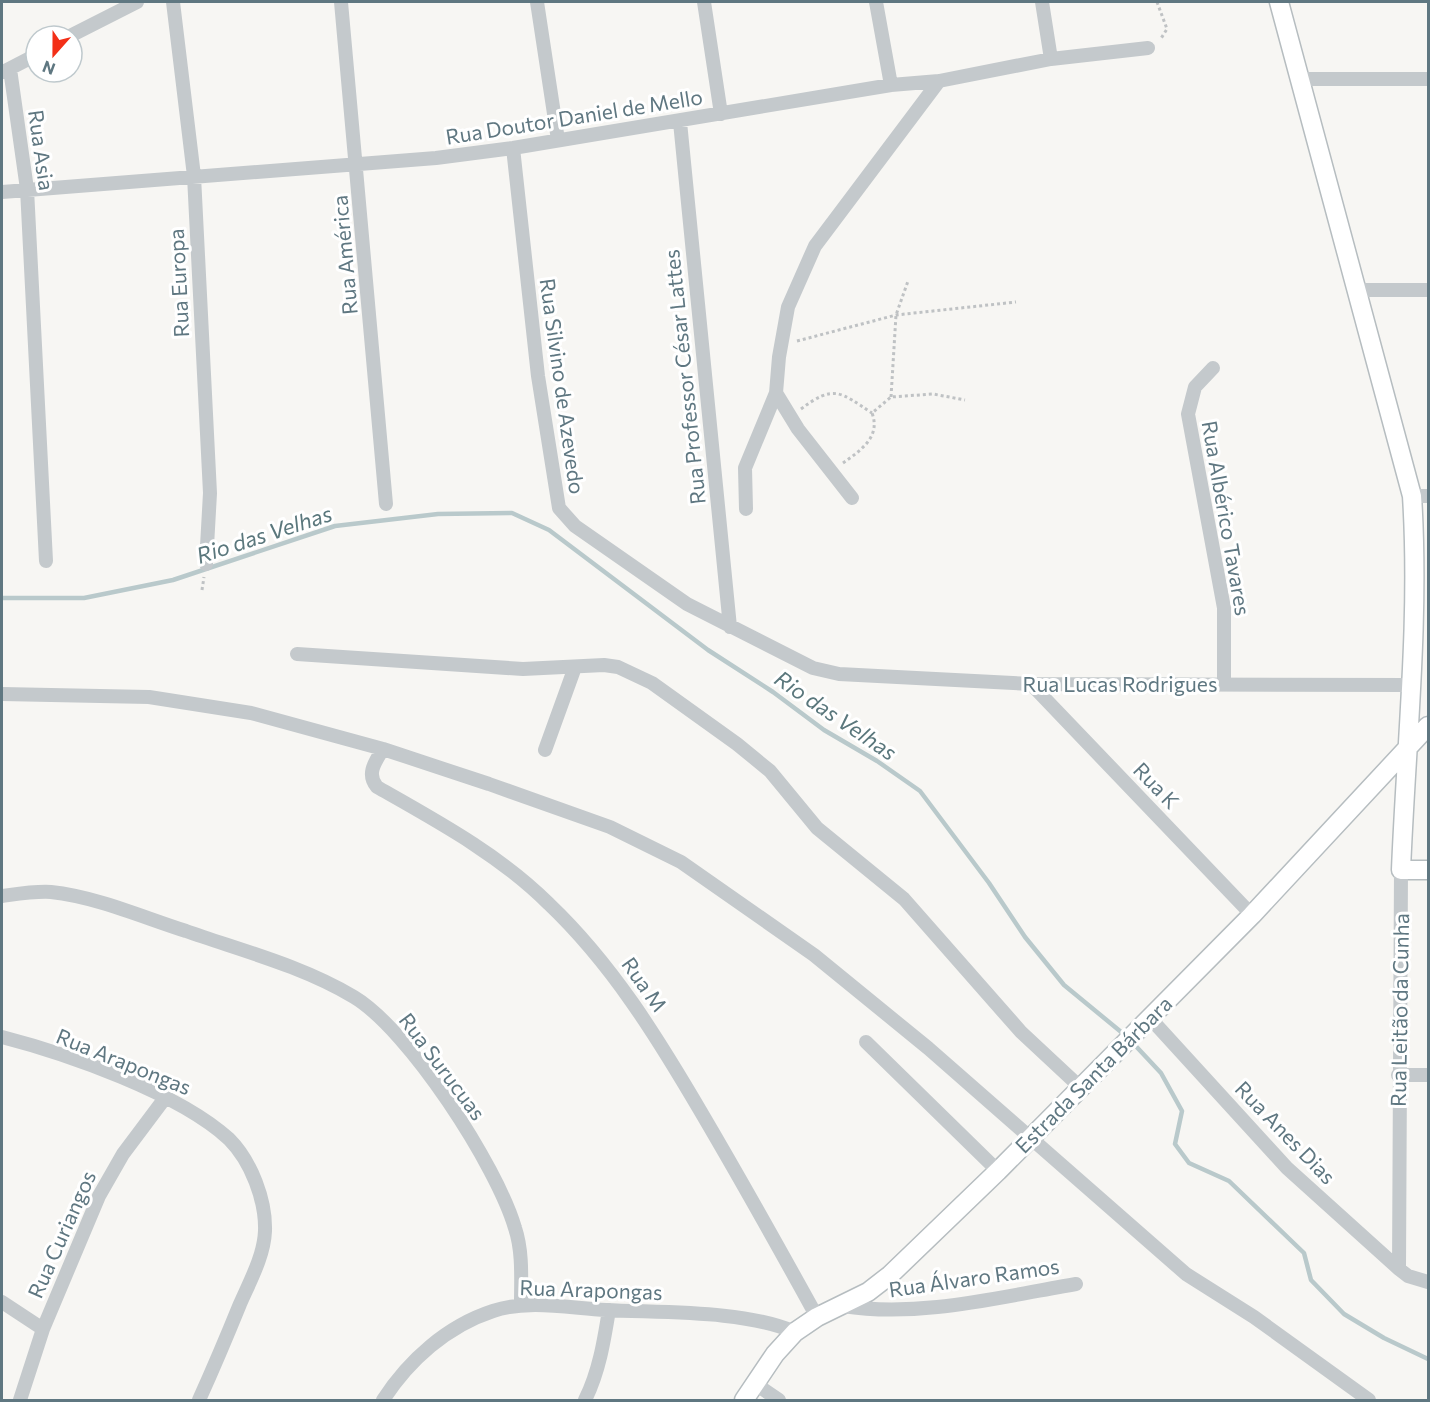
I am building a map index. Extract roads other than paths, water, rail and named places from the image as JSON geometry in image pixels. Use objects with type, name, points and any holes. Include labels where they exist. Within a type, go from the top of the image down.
[{"type":"street","points":[[84,29],[137,2]]},
{"type":"street","name":"Rua Europa","points":[[173,2],[194,176],[210,493],[206,564]]},
{"type":"street","name":"Rua América","points":[[341,2],[386,504]]},
{"type":"street","points":[[537,2],[558,140]]},
{"type":"street","points":[[704,2],[721,114]]},
{"type":"street","points":[[876,2],[891,85]]},
{"type":"street","points":[[1042,2],[1052,59]]},
{"type":"street","name":"Rua Leitão da Cunha","points":[[1279,2],[1357,290],[1420,496],[1414,526],[1419,685],[1406,751],[1401,870],[1398,1075],[1399,1269]]},
{"type":"street","name":"Rua Doutor Daniel de Mello","points":[[2,192],[513,148],[680,122],[891,85],[939,81],[1052,59],[1148,48]]},
{"type":"street","points":[[6,71],[24,61]]},
{"type":"street","name":"Rua Asia","points":[[6,71],[27,189],[46,561]]},
{"type":"street","points":[[1300,79],[1428,79]]},
{"type":"street","points":[[746,509],[745,468],[776,393],[788,307],[815,246],[939,81]]},
{"type":"street","name":"Rua Professor César Lattes","points":[[680,122],[730,627]]},
{"type":"street","name":"Rua Silvino de Azevedo","points":[[513,148],[538,376],[559,508],[575,526],[687,604],[813,668]]},
{"type":"street","points":[[1357,290],[1428,290]]},
{"type":"street","name":"Rua Albérico Tavares","points":[[1213,368],[1195,387],[1188,414],[1224,608],[1224,684]]},
{"type":"street","points":[[776,393],[790,417],[852,498]]},
{"type":"street","points":[[297,654],[500,668],[604,665],[630,672],[652,683],[737,744],[770,771],[816,828],[904,899],[1021,1032],[1080,1087]]},
{"type":"street","points":[[545,750],[574,667]]},
{"type":"street","name":"Rua Lucas Rodrigues","points":[[813,668],[838,674],[878,678],[1031,684],[1419,685]]},
{"type":"street","name":"Rua K","points":[[1031,684],[1252,915]]},
{"type":"street","points":[[2,694],[149,698],[199,703],[272,718],[383,749],[610,827],[681,862],[814,955],[928,1048],[1186,1274],[1264,1323],[1369,1401]]},
{"type":"street","name":"Estrada Santa Bárbara","points":[[744,1401],[754,1383],[795,1332],[817,1317],[843,1306],[890,1275],[998,1170],[1028,1137],[1252,915],[1428,726]]},
{"type":"street","name":"Rua M","points":[[383,749],[371,773],[372,781],[377,787],[456,831],[548,902],[622,985],[677,1071],[817,1317]]},
{"type":"street","points":[[1401,870],[1428,870]]},
{"type":"street","name":"Rua Surucuas","points":[[2,896],[49,892],[87,898],[299,970],[356,998],[381,1018],[410,1049],[460,1119],[501,1190],[516,1229],[521,1263],[521,1304]]},
{"type":"street","name":"Rua Anes Dias","points":[[1147,1021],[1287,1168],[1399,1269],[1408,1276],[1428,1282]]},
{"type":"street","name":"Rua Arapongas","points":[[2,1037],[83,1063],[184,1106],[231,1141],[251,1170],[263,1204],[265,1232],[256,1266],[199,1401]]},
{"type":"street","points":[[866,1042],[998,1170]]},
{"type":"street","points":[[1398,1075],[1428,1075]]},
{"type":"street","name":"Rua Curiangos","points":[[20,1401],[44,1329],[110,1175],[165,1098]]},
{"type":"street","name":"Rua Álvaro Ramos","points":[[843,1306],[873,1311],[958,1305],[1076,1284]]},
{"type":"street","points":[[2,1302],[44,1329]]},
{"type":"street","name":"Rua Arapongas","points":[[383,1401],[400,1374],[423,1352],[462,1323],[494,1310],[521,1304],[759,1320],[795,1332]]},
{"type":"street","points":[[585,1401],[593,1384],[603,1349],[609,1310]]},
{"type":"street","points":[[754,1383],[779,1401]]},
{"type":"waterway","name":"Rio das Velhas","points":[[2,598],[84,598],[173,580],[335,526],[438,514],[512,513],[549,530],[708,650],[773,692],[824,730],[877,761],[920,791],[989,883],[1025,937],[1064,985],[1126,1036]]},
{"type":"waterway","name":"Rio das Velhas","points":[[1132,1042],[1161,1073],[1182,1111],[1175,1144],[1189,1163],[1229,1181],[1304,1253],[1311,1280],[1344,1314],[1384,1338],[1428,1359]]}]
